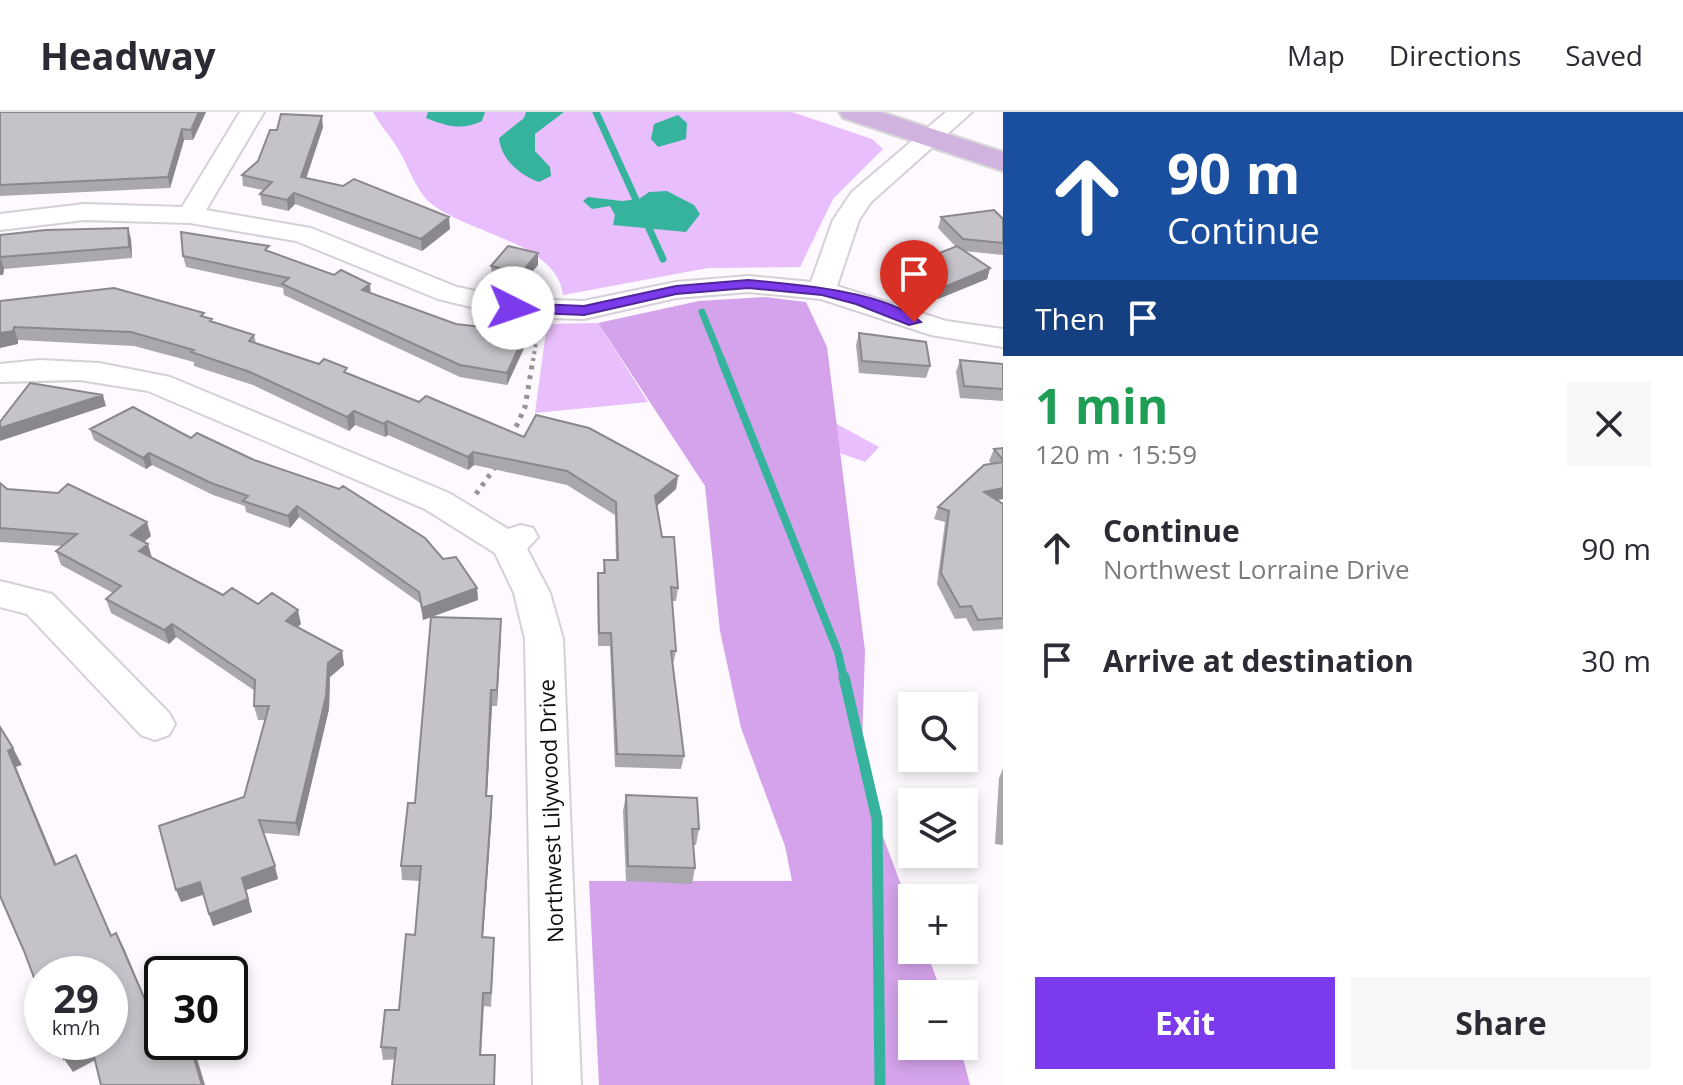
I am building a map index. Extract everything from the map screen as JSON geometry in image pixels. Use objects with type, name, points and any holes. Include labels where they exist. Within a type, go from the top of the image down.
[{"type":"main road","points":[[853,112],[1003,162]]},
{"type":"street","points":[[190,215],[252,112]]},
{"type":"street","points":[[822,291],[846,220],[861,197],[960,112]]},
{"type":"street","points":[[0,222],[84,212],[190,215],[302,234],[479,303],[539,310],[584,310],[714,285],[748,284],[822,291],[941,329],[1003,338]]},
{"type":"street","name":"Northwest Lilywood Drive","points":[[0,373],[82,368],[125,374],[159,384],[462,514],[514,541],[544,639],[557,1085]]},
{"type":"street","points":[[0,594],[39,604],[155,724]]},
{"type":"path","points":[[509,443],[525,407],[536,353],[539,310]]},
{"type":"path","points":[[462,514],[503,455]]},
{"type":"shaded area","points":[[373,112],[792,112],[872,139],[883,149],[833,199],[800,267],[708,268],[563,295],[557,277],[545,262],[428,201]]},
{"type":"shaded area","points":[[428,112],[485,112],[482,121],[461,127],[426,118]]},
{"type":"shaded area","points":[[526,112],[564,112],[535,134],[535,151],[550,167],[551,176],[539,182],[512,165],[500,146],[499,138],[524,118]]},
{"type":"shaded area","points":[[678,115],[687,123],[686,139],[658,147],[651,139],[654,124]]},
{"type":"shaded area","points":[[667,191],[694,205],[700,214],[686,232],[613,225],[615,215],[610,206],[592,209],[583,201],[588,197],[622,201],[639,199],[649,192]]},
{"type":"shaded area","points":[[765,297],[806,302],[827,347],[865,651],[862,745],[882,834],[901,884],[898,884],[898,964],[931,964],[937,980],[898,980],[898,1060],[964,1060],[970,1085],[599,1085],[589,881],[792,881],[785,846],[741,728],[720,631],[705,486],[598,323],[699,301]]},
{"type":"shaded area","points":[[598,323],[648,402],[535,413],[547,324]]},
{"type":"shaded area","points":[[835,423],[879,447],[865,462],[840,453]]},
{"type":"building","points":[[0,112],[199,112],[191,130],[182,129],[168,177],[0,185]]},
{"type":"building","points":[[281,114],[322,116],[301,177],[343,186],[354,179],[449,217],[421,239],[294,193],[287,200],[260,194],[272,182],[242,175],[258,161],[270,130],[277,130]]},
{"type":"building","points":[[994,210],[1003,219],[1003,243],[963,239],[941,217]]},
{"type":"building","points":[[128,228],[129,247],[0,257],[0,235],[46,230]]},
{"type":"building","points":[[181,232],[269,246],[265,250],[334,275],[341,270],[370,284],[362,290],[456,324],[526,332],[507,373],[460,365],[282,284],[289,278],[183,256]]},
{"type":"building","points":[[508,246],[538,253],[521,273],[491,266]]},
{"type":"building","points":[[957,246],[990,268],[942,288],[913,268],[921,265],[917,262]]},
{"type":"building","points":[[114,288],[204,313],[201,316],[212,319],[210,321],[254,335],[249,341],[319,364],[324,359],[347,368],[344,372],[419,402],[426,396],[524,437],[536,415],[589,428],[678,476],[655,496],[662,537],[674,537],[678,588],[671,587],[676,651],[671,651],[684,756],[617,754],[611,633],[599,633],[598,573],[605,573],[604,560],[618,560],[616,502],[567,471],[473,452],[468,457],[387,421],[384,424],[354,411],[347,417],[250,372],[191,352],[194,350],[131,332],[14,327],[13,331],[0,333],[0,301]]},
{"type":"building","points":[[859,333],[926,342],[930,366],[862,361]]},
{"type":"building","points":[[960,360],[1003,364],[1003,389],[964,386]]},
{"type":"building","points":[[30,383],[103,395],[0,428],[0,422]]},
{"type":"building","points":[[133,407],[191,438],[197,433],[254,460],[339,489],[343,486],[425,538],[443,559],[456,557],[477,588],[422,608],[419,592],[297,506],[288,516],[243,501],[248,496],[211,483],[149,453],[143,458],[90,429]]},
{"type":"building","points":[[1003,448],[1003,460],[994,449]]},
{"type":"building","points":[[1003,462],[1003,488],[984,492],[1003,504],[1003,618],[978,620],[971,606],[960,607],[941,573],[949,511],[938,507],[984,465]]},
{"type":"building","points":[[0,483],[7,489],[58,493],[68,484],[147,522],[131,535],[148,544],[139,551],[223,595],[232,588],[258,604],[272,593],[298,610],[286,621],[342,651],[328,663],[326,696],[296,823],[259,820],[275,866],[242,878],[248,899],[209,914],[200,882],[176,890],[159,826],[244,797],[269,706],[254,706],[255,680],[172,624],[164,630],[106,599],[121,586],[56,551],[77,534],[0,528]]},
{"type":"building","points":[[431,617],[501,619],[497,690],[491,690],[486,796],[492,796],[482,937],[494,938],[491,993],[483,993],[480,1055],[495,1055],[494,1085],[392,1085],[396,1048],[381,1047],[385,1010],[399,1010],[406,934],[415,935],[421,866],[401,866],[408,803],[415,803]]},
{"type":"building","points":[[0,727],[13,748],[8,751],[55,865],[76,855],[111,936],[116,933],[126,956],[26,956],[0,896]]},
{"type":"building","points":[[626,795],[697,798],[699,829],[692,829],[695,868],[628,866]]},
{"type":"building","points":[[128,961],[144,998],[144,1060],[194,1060],[202,1085],[101,1085],[95,1060],[128,1060]]},
{"type":"waterway","points":[[596,112],[663,259]]},
{"type":"waterway","points":[[702,312],[722,361]]},
{"type":"waterway","points":[[721,359],[838,652],[844,679]]},
{"type":"waterway","points":[[844,677],[877,819],[880,1085]]},
{"type":"route","points":[[513,308],[584,310],[624,304],[676,290],[748,284],[822,291],[861,301],[914,322]]}]
